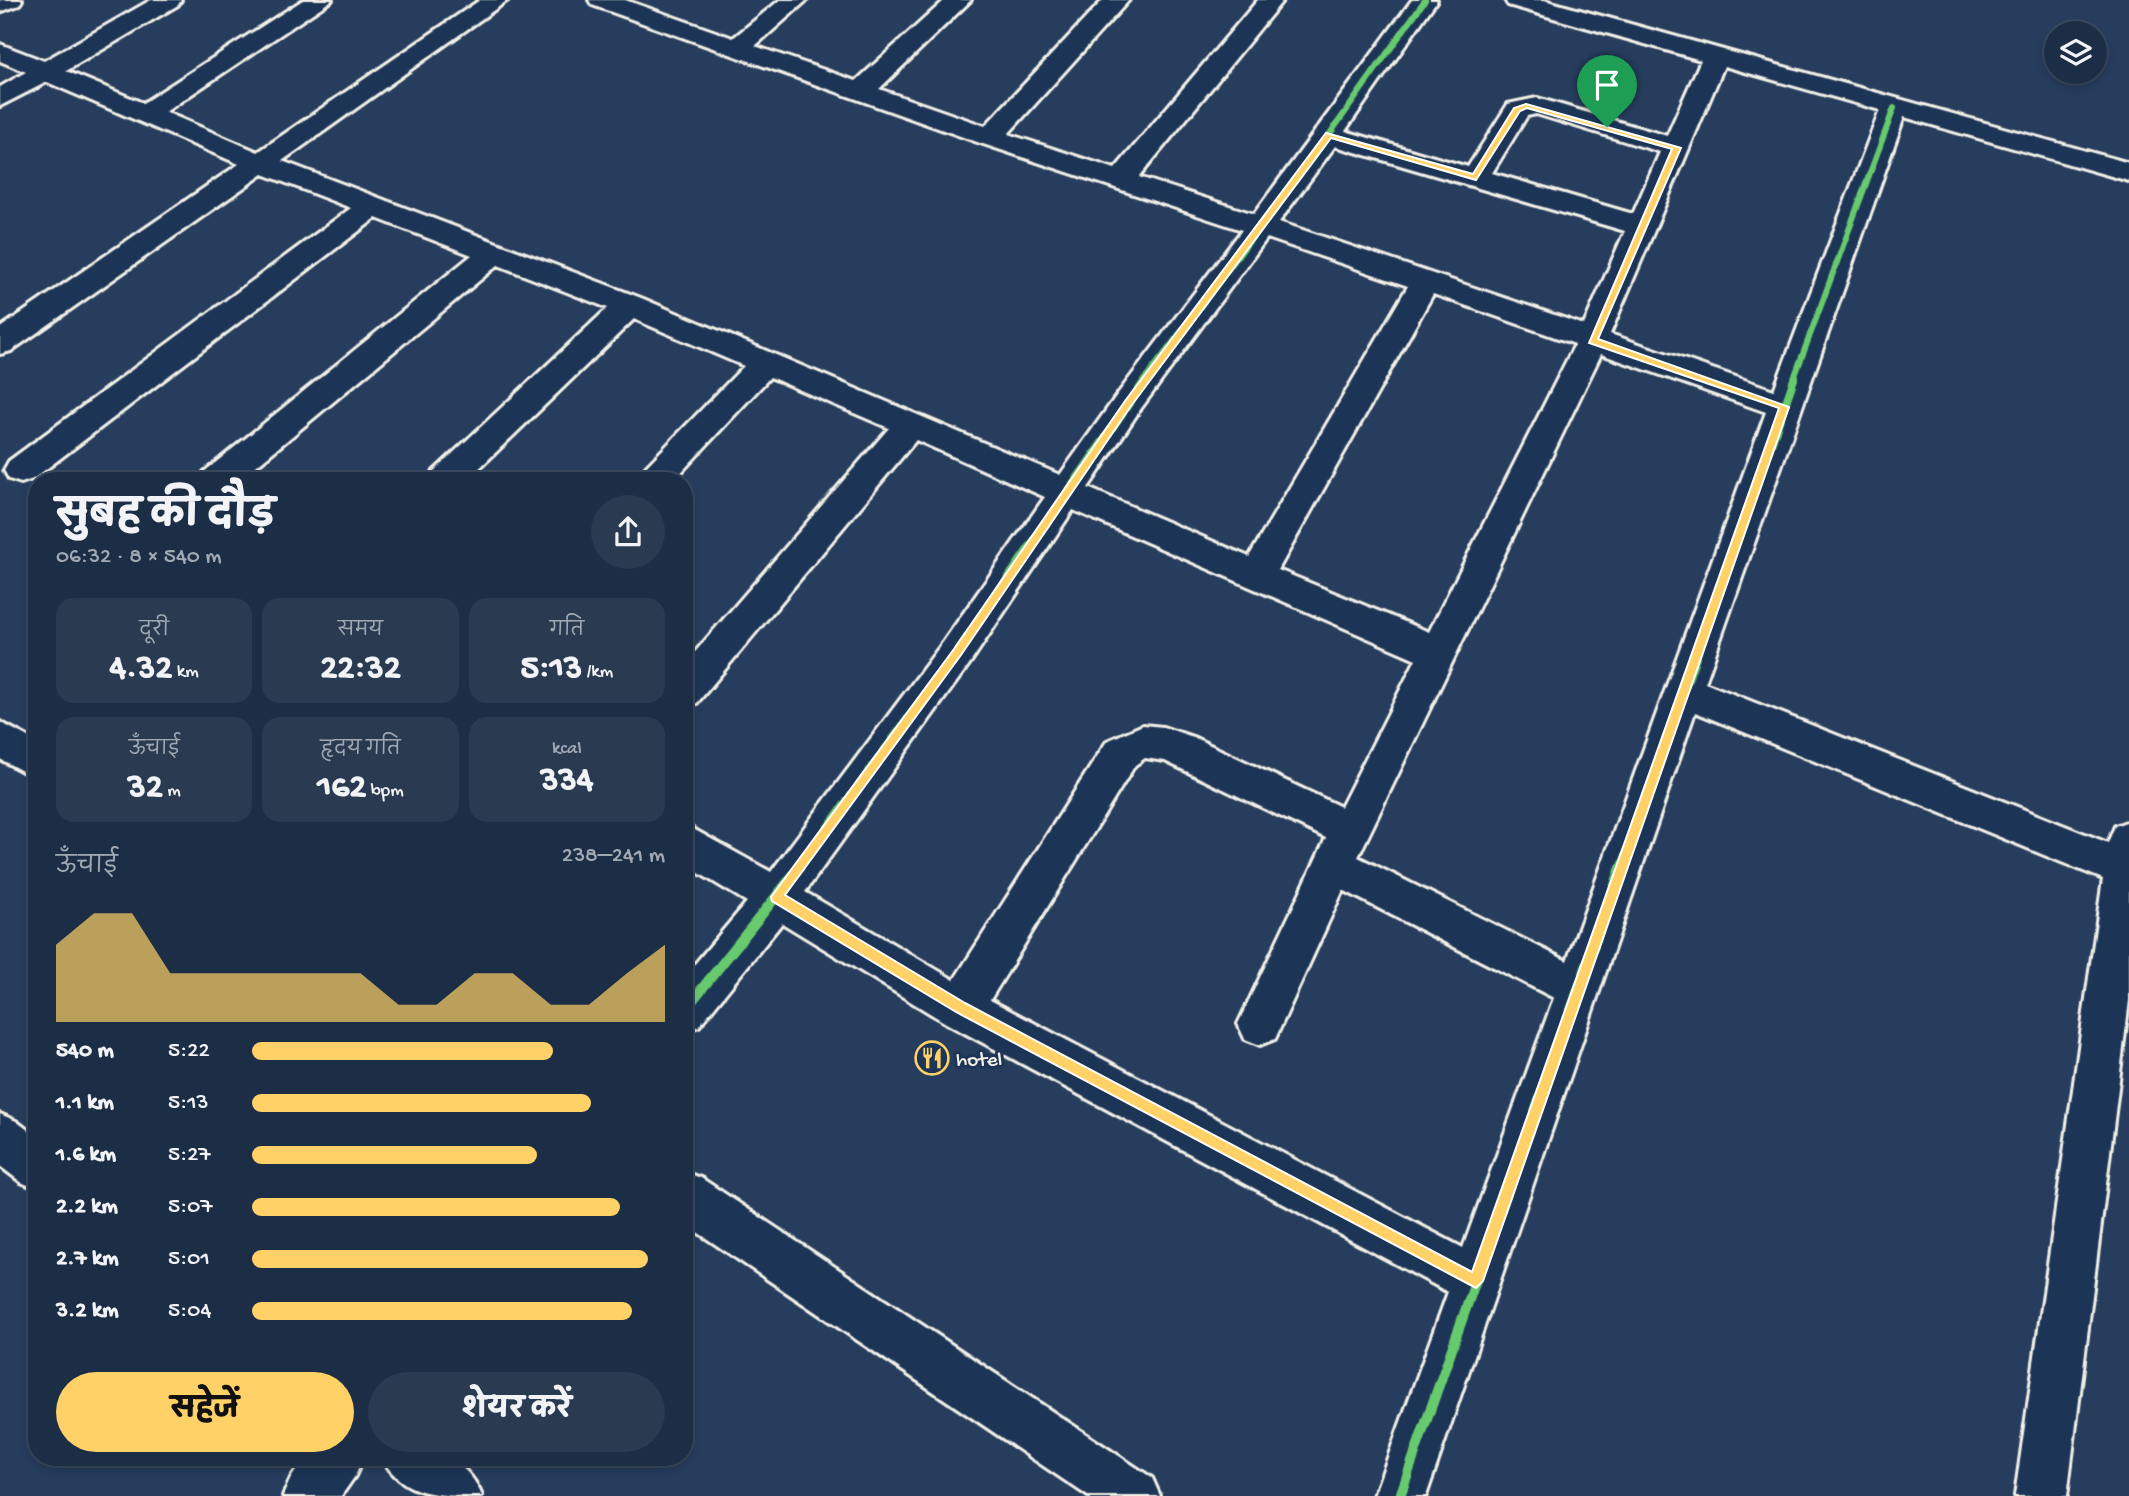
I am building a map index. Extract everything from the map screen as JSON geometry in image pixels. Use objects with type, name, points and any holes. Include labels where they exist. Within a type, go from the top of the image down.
[{"type":"street","points":[[0,5],[10,0]]},
{"type":"street","points":[[0,99],[169,0]]},
{"type":"street","points":[[144,114],[320,0]]},
{"type":"street","points":[[0,343],[496,0]]},
{"type":"street","points":[[601,0],[636,5],[737,48],[860,92],[1426,281],[1784,407]]},
{"type":"street","points":[[737,48],[795,0]]},
{"type":"street","points":[[860,92],[959,0]]},
{"type":"street","points":[[990,137],[1117,0]]},
{"type":"street","points":[[693,1000],[777,897],[957,652],[1128,403],[1329,135],[1425,0]]},
{"type":"street","points":[[1517,0],[2129,172]]},
{"type":"street","points":[[1120,181],[1261,2]]},
{"type":"street","points":[[0,52],[262,163],[630,305],[911,424],[1256,576],[1439,652]]},
{"type":"street","points":[[1260,1024],[1342,848],[1592,341],[1715,57]]},
{"type":"street","points":[[1476,177],[1517,110],[1526,106],[1537,106],[1677,148]]},
{"type":"street","points":[[1400,1496],[1784,407],[1894,108]]},
{"type":"street","points":[[1329,135],[1641,226]]},
{"type":"street","points":[[20,470],[373,206]]},
{"type":"street","points":[[227,472],[494,253]]},
{"type":"street","points":[[1256,576],[1426,281]]},
{"type":"street","points":[[454,472],[630,305]]},
{"type":"street","points":[[662,472],[765,363]]},
{"type":"street","points":[[693,681],[911,424]]},
{"type":"street","points":[[1684,691],[2127,854],[2041,1496]]},
{"type":"street","points":[[0,739],[28,756]]},
{"type":"street","points":[[961,1008],[1121,753],[1137,742],[1157,741],[1179,748],[1579,989]]},
{"type":"street","points":[[693,847],[961,1008],[1476,1281]]},
{"type":"street","points":[[0,1137],[28,1159]]},
{"type":"street","points":[[693,1201],[1135,1496]]},
{"type":"street","points":[[309,1496],[331,1466]]},
{"type":"street","points":[[418,1466],[456,1496]]},
{"type":"cycle path","points":[[693,1000],[777,897],[957,652],[1128,403],[1329,135],[1425,0]]},
{"type":"cycle path","points":[[1400,1496],[1784,406],[1894,108]]},
{"type":"place","name":"hotel","points":[[932,1058]]},
{"type":"route","points":[[1526,106],[1537,106],[1607,127],[1677,148],[1592,341],[1784,407],[1476,1281],[961,1008],[777,897],[957,652],[1128,403],[1329,135],[1476,177],[1517,110],[1526,106]]}]
